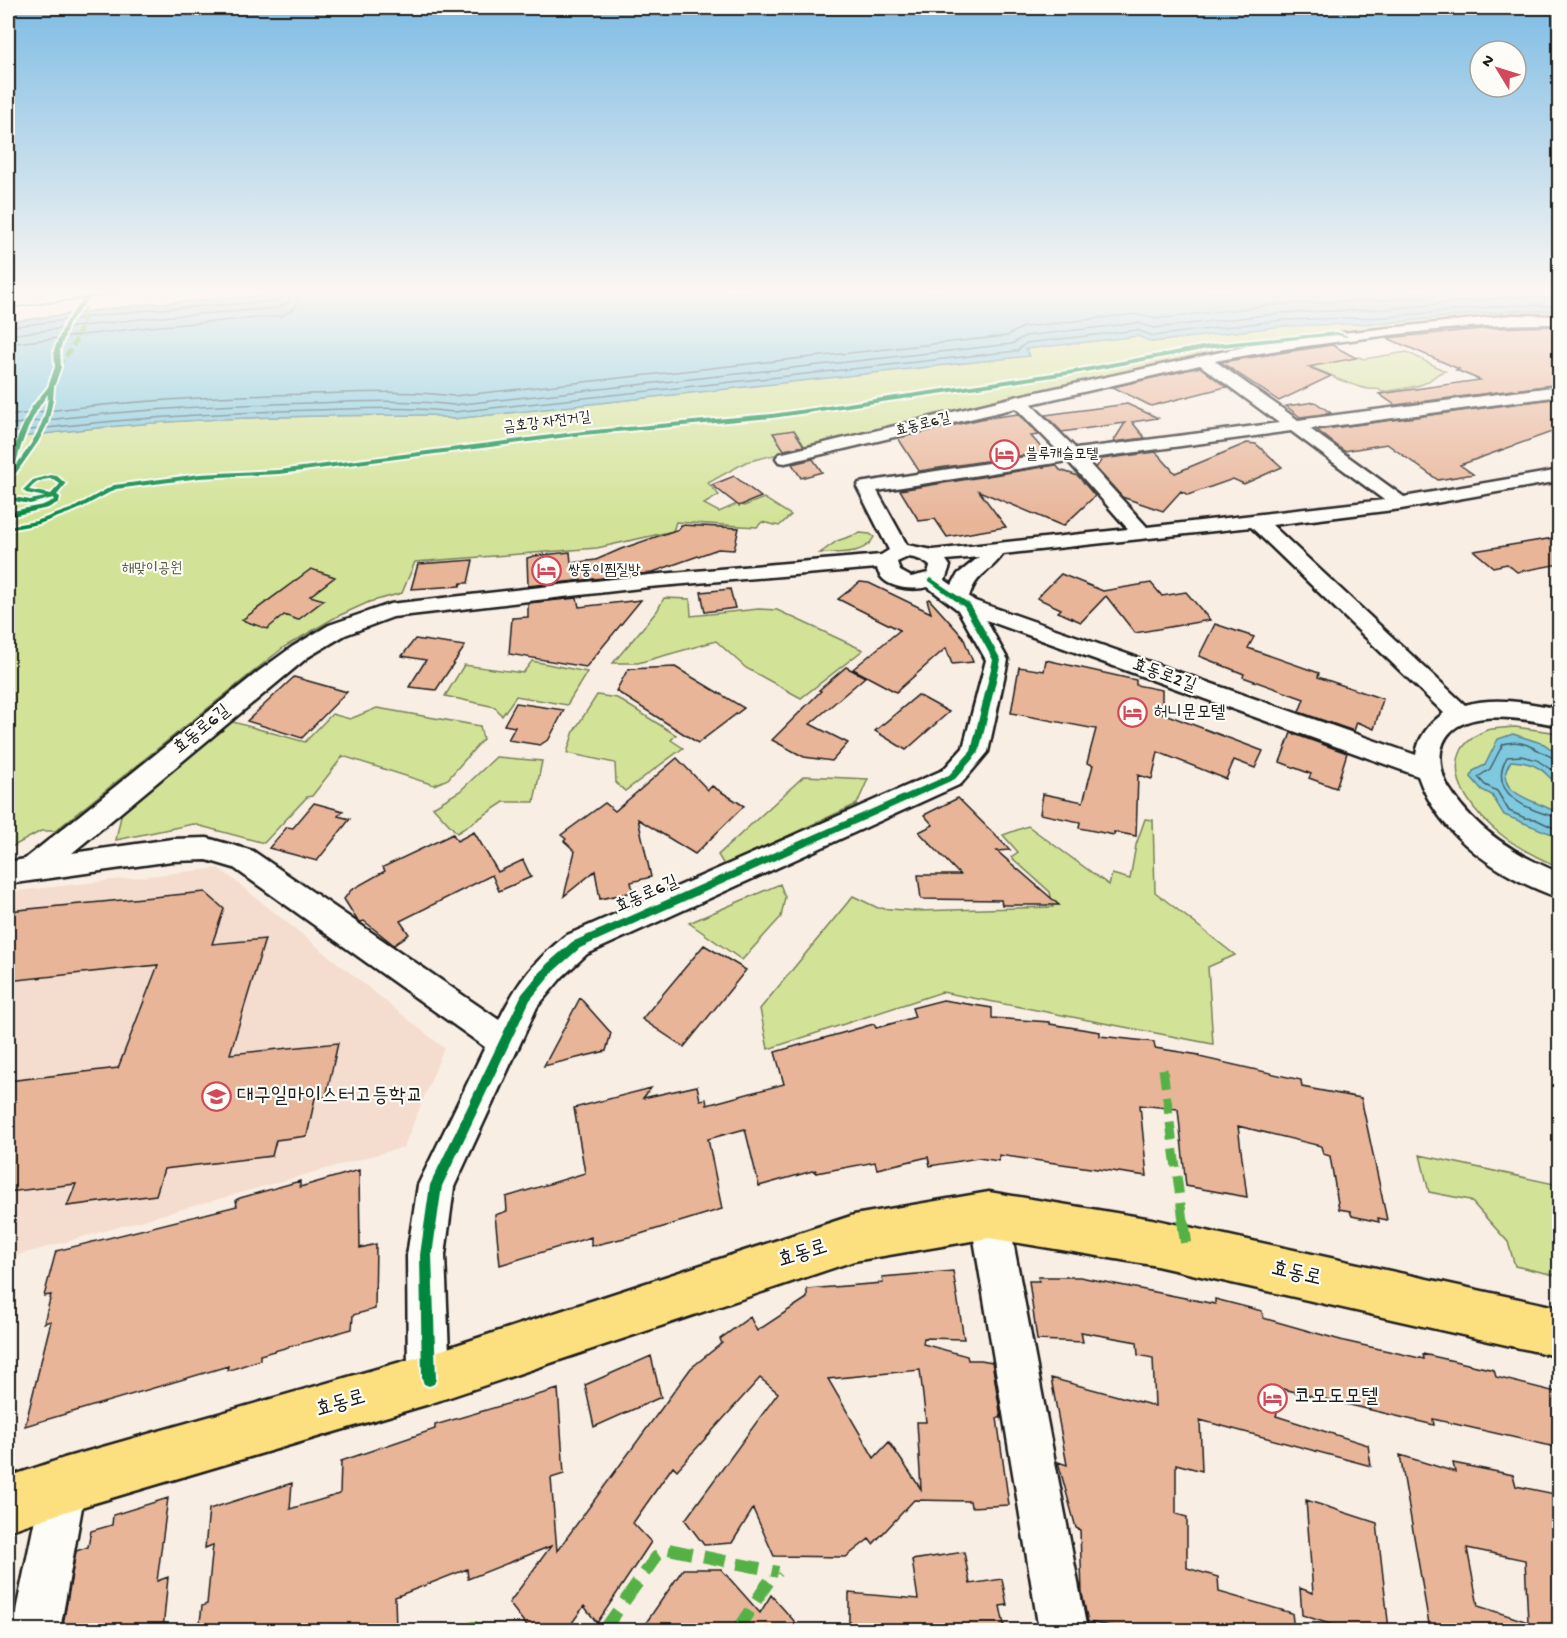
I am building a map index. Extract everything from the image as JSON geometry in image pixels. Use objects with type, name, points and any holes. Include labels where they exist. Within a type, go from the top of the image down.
[{"type":"main road","name":"효동로","points":[[8,1504],[64,1485],[429,1379],[854,1238],[989,1215],[1152,1242],[1560,1333]]},
{"type":"street","name":"효동로6길","points":[[785,458],[1161,368]]},
{"type":"street","points":[[1215,368],[1401,503]]},
{"type":"street","points":[[894,557],[866,487],[1072,455],[1560,391]]},
{"type":"street","points":[[1019,401],[1072,455],[1142,533]]},
{"type":"street","points":[[931,556],[940,566],[937,576],[931,580],[915,583],[898,580],[887,571],[894,557],[915,551],[931,556],[995,551],[1142,533],[1303,518],[1560,475]]},
{"type":"street","points":[[1256,521],[1460,714]]},
{"type":"street","points":[[963,602],[965,578],[995,551]]},
{"type":"street","name":"효동로6길","points":[[20,871],[267,677],[300,652],[337,630],[390,611],[649,581],[894,557]]},
{"type":"street","name":"효동로6길","points":[[429,1379],[426,1255],[436,1185],[526,998],[551,967],[576,945],[952,777],[975,752],[997,660],[963,602],[931,580]]},
{"type":"street","name":"효동로2길","points":[[963,602],[1429,770]]},
{"type":"street","points":[[1560,718],[1528,711],[1494,709],[1460,714],[1434,735],[1428,751],[1429,770],[1440,796],[1460,822],[1508,860],[1560,886]]},
{"type":"street","name":"효동로6길","points":[[20,871],[172,850],[207,849],[243,859],[504,1042]]},
{"type":"street","points":[[989,1215],[1063,1630]]},
{"type":"street","points":[[36,1630],[64,1485]]},
{"type":"shaded area","name":"대구일마이스터고등학교","points":[[219,868],[444,1048],[404,1147],[8,1258],[8,892]]},
{"type":"green space","name":"해맞이공원","points":[[908,368],[1150,368],[963,408],[746,462],[708,483],[719,495],[704,504],[719,512],[739,503],[744,506],[764,498],[791,515],[779,526],[762,522],[757,527],[676,522],[673,531],[597,548],[415,562],[402,593],[369,602],[336,617],[284,647],[55,831],[41,831],[8,849],[8,439],[113,426],[219,419],[432,415],[453,419]]},
{"type":"green space","points":[[1315,368],[1440,368],[1445,371],[1420,385],[1382,392]]},
{"type":"green space","points":[[860,533],[874,537],[870,543],[858,550],[820,553],[837,541]]},
{"type":"green space","points":[[664,598],[690,599],[691,616],[759,609],[777,610],[863,650],[801,698],[746,668],[716,641],[638,663],[613,663],[657,611]]},
{"type":"green space","points":[[532,661],[587,672],[567,705],[516,696],[502,716],[495,707],[445,696],[464,665],[523,673]]},
{"type":"green space","points":[[597,695],[617,698],[676,735],[671,740],[683,748],[625,791],[616,783],[615,763],[567,753],[574,731]]},
{"type":"green space","points":[[377,708],[480,726],[483,739],[448,779],[434,785],[343,756],[312,796],[307,797],[264,843],[193,824],[116,840],[122,811],[226,720],[305,742],[332,714],[350,719]]},
{"type":"green space","points":[[1515,727],[1559,733],[1559,867],[1523,849],[1493,828],[1475,809],[1461,786],[1458,761],[1467,743],[1476,735],[1487,730]]},
{"type":"green space","points":[[496,757],[542,761],[534,802],[504,802],[457,833],[433,807],[460,791]]},
{"type":"green space","points":[[804,776],[868,779],[857,804],[724,865],[718,855]]},
{"type":"green space","points":[[1145,819],[1153,820],[1155,892],[1235,955],[1208,967],[1213,1044],[942,992],[768,1049],[760,1009],[853,896],[878,908],[917,911],[1053,907],[1050,892],[1011,857],[1018,852],[1003,835],[1028,826],[1109,885],[1112,874],[1130,879],[1136,845]]},
{"type":"green space","points":[[780,884],[785,897],[781,917],[742,960],[689,923]]},
{"type":"green space","points":[[1420,1155],[1559,1185],[1559,1276],[1515,1266],[1508,1242],[1470,1200],[1429,1192]]},
{"type":"water","points":[[8,368],[916,368],[453,419],[432,415],[219,419],[113,426],[8,439]]},
{"type":"water","points":[[1513,734],[1544,744],[1559,755],[1559,782],[1537,767],[1511,761],[1506,773],[1506,782],[1520,795],[1559,814],[1559,837],[1504,815],[1492,795],[1482,790],[1471,777],[1473,771],[1485,765],[1498,739]]},
{"type":"building","points":[[1202,368],[1226,387],[1151,406],[1113,387]]},
{"type":"building","points":[[1231,368],[1312,368],[1331,376],[1279,401]]},
{"type":"building","points":[[1560,368],[1560,384],[1395,405],[1379,394],[1480,380],[1456,370]]},
{"type":"building","points":[[1560,398],[1560,429],[1460,465],[1473,474],[1438,480],[1387,444],[1344,451],[1317,430]]},
{"type":"building","points":[[1315,402],[1331,413],[1300,417],[1286,406]]},
{"type":"building","points":[[1127,404],[1158,418],[1132,422],[1145,438],[1113,442],[1125,423],[1062,432],[1045,415]]},
{"type":"building","points":[[1018,414],[1039,435],[1031,436],[1045,452],[919,471],[898,438],[981,419]]},
{"type":"building","points":[[794,430],[804,446],[784,450],[773,433]]},
{"type":"building","points":[[1247,443],[1256,444],[1282,467],[1244,484],[1233,479],[1188,495],[1181,491],[1163,511],[1122,497],[1096,468],[1102,459],[1156,452],[1175,473]]},
{"type":"building","points":[[813,459],[822,472],[801,478],[792,464]]},
{"type":"building","points":[[1056,465],[1060,470],[1078,476],[1095,496],[1063,526],[979,491],[1006,527],[947,537],[935,519],[919,521],[900,490]]},
{"type":"building","points":[[734,476],[761,497],[739,506],[712,485]]},
{"type":"building","points":[[681,525],[739,528],[734,550],[718,549],[650,573],[528,586],[527,558],[570,552],[571,563],[596,560],[679,529]]},
{"type":"building","points":[[1560,537],[1560,564],[1517,572],[1507,564],[1493,567],[1474,551]]},
{"type":"building","points":[[473,560],[468,583],[461,583],[460,586],[411,589],[418,564]]},
{"type":"building","points":[[311,569],[335,577],[310,596],[324,600],[298,620],[284,615],[267,629],[242,620]]},
{"type":"building","points":[[1061,574],[1103,591],[1151,583],[1162,596],[1186,592],[1210,620],[1135,633],[1106,596],[1081,622],[1058,612],[1061,609],[1037,598]]},
{"type":"building","points":[[860,582],[869,583],[931,613],[927,600],[929,599],[963,637],[973,662],[952,664],[946,648],[896,692],[853,669],[900,630],[838,599]]},
{"type":"building","points":[[730,589],[735,608],[705,612],[701,592]]},
{"type":"building","points":[[577,598],[579,607],[641,600],[586,667],[509,654],[512,618],[528,617],[528,603]]},
{"type":"building","points":[[1215,624],[1254,637],[1248,648],[1319,673],[1318,677],[1383,699],[1374,729],[1357,722],[1354,731],[1299,712],[1304,699],[1243,677],[1244,674],[1199,656]]},
{"type":"building","points":[[415,639],[465,646],[436,690],[409,687],[426,660],[402,656]]},
{"type":"building","points":[[1046,660],[1136,680],[1136,685],[1162,690],[1162,713],[1263,751],[1255,768],[1234,760],[1226,779],[1158,752],[1152,779],[1138,775],[1136,836],[1114,832],[1114,835],[1079,828],[1080,822],[1040,814],[1043,794],[1083,802],[1093,765],[1087,763],[1096,729],[1011,713],[1019,667],[1044,671]]},
{"type":"building","points":[[675,667],[744,708],[698,743],[616,691],[628,669]]},
{"type":"building","points":[[846,667],[865,677],[810,724],[848,743],[832,761],[804,757],[772,740],[821,691],[819,690]]},
{"type":"building","points":[[294,677],[347,692],[302,738],[247,721]]},
{"type":"building","points":[[918,695],[949,712],[906,750],[875,731]]},
{"type":"building","points":[[516,703],[564,710],[549,739],[540,745],[508,740],[515,727],[504,725]]},
{"type":"building","points":[[1291,733],[1347,753],[1336,788],[1309,778],[1311,774],[1280,762]]},
{"type":"building","points":[[677,758],[708,790],[712,786],[744,806],[695,854],[638,819],[651,877],[631,882],[633,892],[600,899],[595,871],[564,896],[575,851],[561,835],[605,803],[615,811]]},
{"type":"building","points":[[958,798],[1010,850],[997,851],[1059,905],[1002,905],[1001,900],[921,899],[918,875],[960,875],[919,832],[933,825],[924,815]]},
{"type":"building","points":[[314,803],[343,811],[338,816],[350,819],[317,861],[269,848],[287,827],[293,828]]},
{"type":"building","points":[[474,832],[498,872],[523,860],[531,877],[499,891],[492,875],[400,921],[409,934],[394,945],[364,921],[357,920],[344,899],[351,890],[385,871],[383,867],[453,834],[457,841]]},
{"type":"building","points":[[205,892],[224,909],[212,944],[265,939],[230,1054],[338,1043],[326,1097],[315,1098],[307,1136],[276,1140],[272,1156],[164,1169],[156,1195],[67,1206],[76,1184],[8,1192],[8,1081],[118,1068],[158,965],[8,981],[8,911]]},
{"type":"building","points":[[704,945],[746,970],[684,1047],[642,1019]]},
{"type":"building","points":[[580,998],[611,1033],[606,1051],[544,1066]]},
{"type":"building","points":[[943,1000],[992,1008],[992,1018],[1050,1022],[1050,1024],[1100,1032],[1100,1036],[1154,1042],[1155,1048],[1199,1055],[1199,1057],[1301,1080],[1302,1087],[1361,1098],[1387,1220],[1378,1218],[1379,1222],[1352,1216],[1350,1211],[1339,1209],[1330,1156],[1323,1154],[1321,1146],[1238,1126],[1247,1197],[1186,1186],[1178,1109],[1140,1105],[1147,1176],[999,1155],[999,1161],[978,1158],[930,1166],[928,1157],[877,1169],[875,1162],[816,1173],[816,1170],[759,1186],[745,1129],[708,1139],[722,1209],[637,1235],[591,1246],[591,1237],[500,1265],[495,1215],[507,1211],[506,1197],[585,1173],[574,1108],[651,1088],[643,1098],[697,1086],[700,1100],[706,1099],[707,1105],[784,1084],[775,1052],[874,1024],[876,1028],[915,1017],[912,1008]]},
{"type":"building","points":[[359,1170],[360,1248],[376,1244],[375,1309],[353,1315],[352,1329],[260,1355],[260,1360],[227,1371],[228,1366],[25,1426],[51,1321],[44,1323],[51,1295],[44,1296],[56,1251],[237,1206],[236,1200],[240,1198],[300,1181],[300,1187]]},
{"type":"building","points":[[953,1271],[964,1339],[924,1338],[923,1344],[967,1356],[968,1360],[992,1362],[1001,1418],[997,1418],[1009,1505],[971,1507],[970,1501],[914,1500],[873,1544],[869,1539],[846,1557],[774,1556],[753,1509],[732,1543],[704,1545],[685,1520],[778,1393],[760,1378],[677,1470],[673,1466],[633,1523],[651,1542],[597,1623],[584,1606],[567,1630],[530,1630],[509,1603],[551,1546],[468,1579],[467,1569],[395,1597],[396,1630],[199,1630],[202,1606],[207,1604],[213,1545],[205,1548],[209,1509],[292,1483],[290,1509],[340,1494],[341,1461],[435,1429],[435,1425],[558,1389],[564,1474],[551,1478],[557,1551],[691,1368],[722,1343],[720,1339],[750,1317],[757,1331],[807,1298],[807,1289],[883,1283],[882,1277]],"holes":[[[920,1370],[926,1422],[917,1422],[921,1489],[889,1442],[874,1458],[828,1379]]]},
{"type":"building","points":[[1038,1277],[1080,1277],[1215,1304],[1215,1299],[1262,1311],[1263,1318],[1344,1341],[1424,1359],[1423,1354],[1494,1370],[1496,1377],[1560,1393],[1560,1448],[1433,1419],[1434,1425],[1283,1389],[1276,1416],[1368,1445],[1371,1466],[1200,1420],[1202,1471],[1176,1464],[1176,1514],[1187,1517],[1187,1568],[1218,1577],[1219,1592],[1292,1613],[1294,1630],[1132,1630],[1088,1622],[1082,1594],[1080,1530],[1076,1528],[1058,1462],[1067,1465],[1051,1378],[1155,1406],[1153,1358],[1138,1355],[1137,1342],[1081,1332],[1083,1342],[1037,1340],[1029,1281],[1039,1281]]},
{"type":"building","points":[[651,1356],[661,1397],[594,1427],[585,1385]]},
{"type":"building","points":[[1400,1455],[1455,1472],[1453,1463],[1513,1475],[1516,1486],[1560,1495],[1560,1630],[1430,1630]],"holes":[[[1467,1548],[1525,1560],[1528,1622],[1478,1606]]]},
{"type":"building","points":[[168,1498],[157,1581],[168,1577],[163,1630],[62,1630],[76,1551],[88,1547],[91,1531],[112,1525],[113,1515]]},
{"type":"building","points":[[1306,1500],[1377,1523],[1389,1630],[1348,1630],[1302,1615],[1300,1588],[1313,1593]]},
{"type":"building","points":[[964,1552],[970,1584],[1002,1579],[1007,1605],[1000,1606],[1005,1630],[849,1630],[849,1593],[918,1599],[912,1560]]},
{"type":"building","points":[[683,1569],[721,1569],[760,1613],[771,1595],[802,1630],[641,1630]]},
{"type":"marked path","points":[[1163,1069],[1187,1250]]},
{"type":"marked path","points":[[604,1630],[656,1557],[668,1549],[778,1572]]},
{"type":"marked path","points":[[737,1630],[767,1584],[778,1572]]},
{"type":"marked path","points":[[465,1630],[474,1627],[485,1630]]},
{"type":"cycle path","points":[[8,479],[20,439],[34,408],[51,387],[57,368]]},
{"type":"cycle path","name":"금호강 자전거길","points":[[8,528],[37,523],[75,509],[114,487],[200,476],[279,472],[583,433],[772,416],[1093,368]]},
{"type":"cycle path","points":[[14,472],[41,433],[49,412],[51,387]]},
{"type":"cycle path","points":[[8,498],[30,502],[46,499],[54,495],[63,484],[55,477],[35,481],[26,490],[28,492],[57,497],[57,501],[46,507],[8,515]]},
{"type":"cycle path","points":[[429,1379],[426,1255],[436,1185],[526,997],[551,967],[576,945],[952,777],[975,752],[997,660],[967,606],[931,580]]},
{"type":"place","name":"블루캐슬모텔","points":[[1005,455]]},
{"type":"place","name":"쌍둥이찜질방","points":[[547,571]]},
{"type":"place","name":"허니문모텔","points":[[1132,713]]},
{"type":"place","name":"대구일마이스터고등학교","points":[[216,1097]]},
{"type":"place","name":"코모도모텔","points":[[1273,1398]]}]
